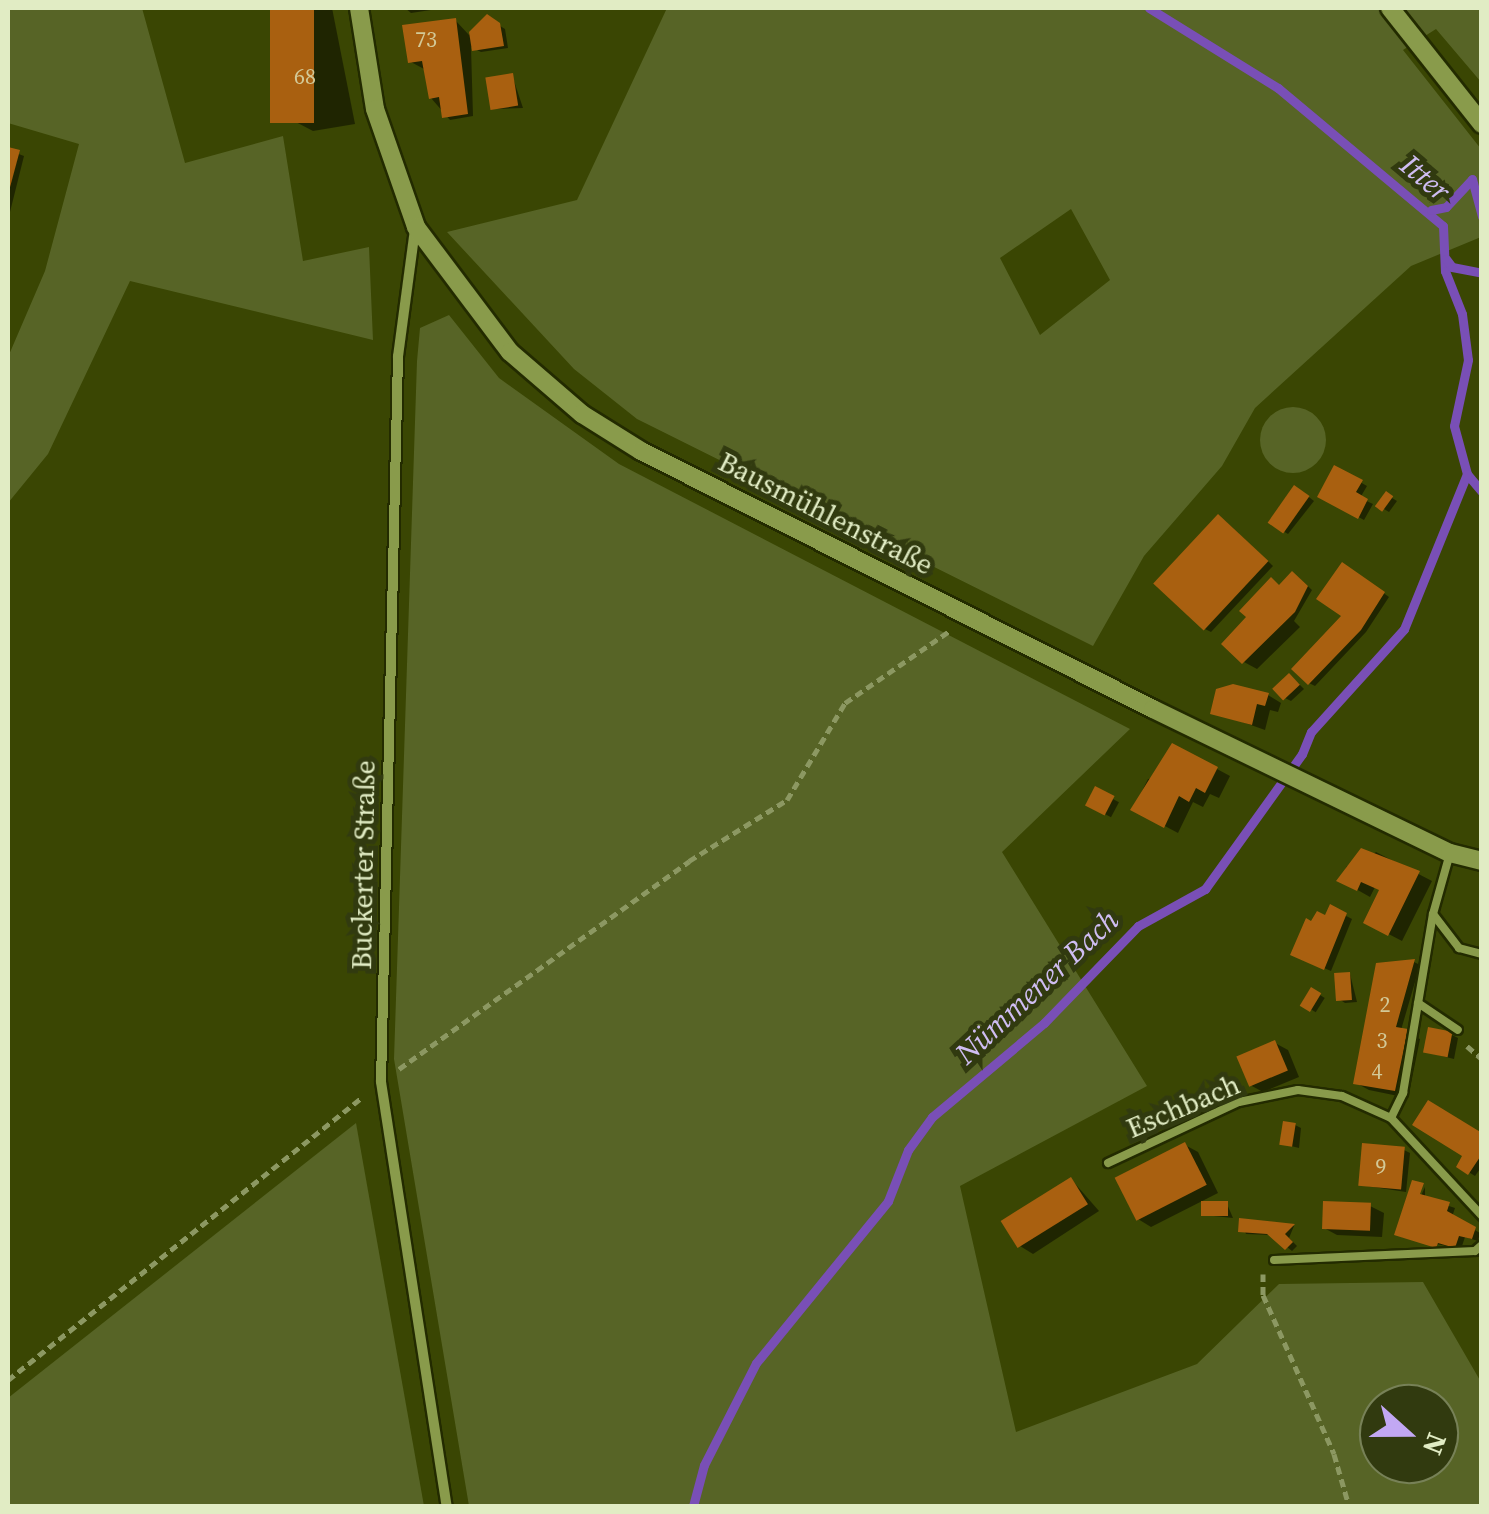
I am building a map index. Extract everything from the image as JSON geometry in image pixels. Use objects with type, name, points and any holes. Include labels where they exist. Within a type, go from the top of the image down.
[{"type":"street","name":"Bausmühlenstraße","points":[[358,8],[375,109],[416,226],[510,352],[582,414],[641,451],[970,617],[1450,854],[1482,861]]},
{"type":"street","points":[[1390,8],[1482,124]]},
{"type":"street","name":"Buckerter Straße","points":[[416,226],[398,356],[381,1082],[446,1504]]},
{"type":"lane","points":[[1391,1118],[1402,1094],[1433,914],[1450,854]]},
{"type":"lane","points":[[1433,914],[1459,948],[1482,954]]},
{"type":"lane","points":[[1418,1003],[1458,1030]]},
{"type":"lane","name":"Eschbach","points":[[1108,1163],[1239,1102],[1298,1090],[1367,1102],[1391,1118],[1482,1216]]},
{"type":"lane","points":[[1274,1260],[1464,1252],[1482,1245]]},
{"type":"path","points":[[8,1380],[381,1082],[689,861],[787,800],[845,703],[970,617]]},
{"type":"path","points":[[1274,1260],[1261,1277],[1263,1295],[1334,1454],[1349,1506]]},
{"type":"green space","points":[[8,8],[142,8],[185,163],[283,136],[303,261],[369,247],[373,340],[130,281],[48,454],[8,503],[8,357],[45,271],[79,144],[8,123]]},
{"type":"green space","points":[[667,8],[1481,8],[1481,82],[1436,29],[1403,50],[1481,149],[1481,237],[1411,266],[1255,408],[1222,466],[1144,556],[1093,646],[637,419],[574,369],[447,232],[577,200]],"holes":[[[1071,209],[1110,280],[1040,335],[1000,258]]]},
{"type":"green space","points":[[449,315],[499,378],[619,464],[1130,729],[1002,852],[1147,1086],[960,1186],[1016,1432],[1197,1364],[1279,1284],[1423,1282],[1481,1382],[1481,1506],[469,1506],[394,1059],[420,328]]},
{"type":"green space","points":[[1293,407],[1316,417],[1326,440],[1316,463],[1293,473],[1270,463],[1260,440],[1270,417]]},
{"type":"green space","points":[[356,1123],[424,1506],[8,1506],[8,1398]]},
{"type":"building","points":[[270,8],[314,8],[314,123],[270,123]]},
{"type":"building","points":[[487,14],[500,23],[504,46],[472,51],[469,32]]},
{"type":"building","points":[[456,18],[468,114],[442,118],[439,97],[429,99],[422,61],[408,63],[402,25]]},
{"type":"building","points":[[513,73],[518,106],[491,110],[485,77]]},
{"type":"building","points":[[8,147],[20,150],[9,191],[8,191]]},
{"type":"building","points":[[1334,465],[1363,480],[1356,492],[1368,499],[1358,519],[1317,497]]},
{"type":"building","points":[[1294,485],[1310,496],[1283,534],[1268,523]]},
{"type":"building","points":[[1386,491],[1393,496],[1382,512],[1375,506]]},
{"type":"building","points":[[1218,514],[1268,561],[1204,631],[1153,583]]},
{"type":"building","points":[[1342,562],[1385,592],[1361,630],[1308,685],[1291,669],[1341,616],[1316,599]]},
{"type":"building","points":[[1292,571],[1308,586],[1295,612],[1242,664],[1221,644],[1246,617],[1239,611],[1271,577],[1279,585]]},
{"type":"building","points":[[1289,673],[1300,685],[1283,700],[1272,689]]},
{"type":"building","points":[[1233,684],[1269,693],[1265,706],[1257,704],[1252,725],[1210,714],[1216,689]]},
{"type":"building","points":[[1172,743],[1218,767],[1205,793],[1196,788],[1189,802],[1179,796],[1164,828],[1130,810]]},
{"type":"building","points":[[1095,786],[1115,796],[1105,816],[1085,806]]},
{"type":"building","points":[[1361,848],[1420,871],[1388,936],[1363,923],[1379,890],[1361,882],[1357,891],[1336,881]]},
{"type":"building","points":[[1330,904],[1347,913],[1324,970],[1290,955],[1306,918],[1311,921],[1317,911],[1325,915]]},
{"type":"building","points":[[1415,959],[1396,1027],[1408,1029],[1395,1091],[1353,1084],[1376,963]]},
{"type":"building","points":[[1350,972],[1352,1000],[1336,1001],[1334,973]]},
{"type":"building","points":[[1311,987],[1321,993],[1310,1012],[1300,1006]]},
{"type":"building","points":[[1428,1027],[1453,1032],[1448,1057],[1423,1053]]},
{"type":"building","points":[[1275,1040],[1288,1070],[1249,1087],[1236,1056]]},
{"type":"building","points":[[1428,1100],[1482,1133],[1482,1154],[1468,1175],[1456,1167],[1462,1156],[1412,1125]]},
{"type":"building","points":[[1283,1121],[1296,1123],[1292,1147],[1279,1145]]},
{"type":"building","points":[[1185,1142],[1207,1185],[1136,1221],[1115,1178]]},
{"type":"building","points":[[1362,1143],[1405,1147],[1401,1190],[1358,1186]]},
{"type":"building","points":[[1071,1177],[1088,1204],[1018,1248],[1001,1221]]},
{"type":"building","points":[[1412,1180],[1424,1183],[1420,1194],[1450,1202],[1447,1211],[1476,1227],[1472,1239],[1459,1236],[1455,1248],[1438,1243],[1436,1248],[1394,1235]]},
{"type":"building","points":[[1201,1201],[1228,1201],[1228,1216],[1201,1216]]},
{"type":"building","points":[[1323,1201],[1371,1203],[1370,1231],[1322,1229]]},
{"type":"building","points":[[1239,1218],[1295,1224],[1285,1234],[1293,1242],[1285,1250],[1267,1234],[1238,1232]]},
{"type":"waterway","name":"Itter","points":[[1149,8],[1278,88],[1443,226],[1445,271],[1462,314],[1468,360],[1454,426],[1467,474],[1482,492]]},
{"type":"waterway","points":[[1431,210],[1446,207],[1472,179],[1482,217]]},
{"type":"waterway","points":[[1446,259],[1452,267],[1482,273]]},
{"type":"waterway","name":"Nümmener Bach","points":[[693,1506],[704,1465],[756,1363],[888,1201],[908,1150],[932,1117],[1044,1023],[1138,926],[1205,889],[1302,754],[1311,732],[1404,629],[1467,474]]}]
